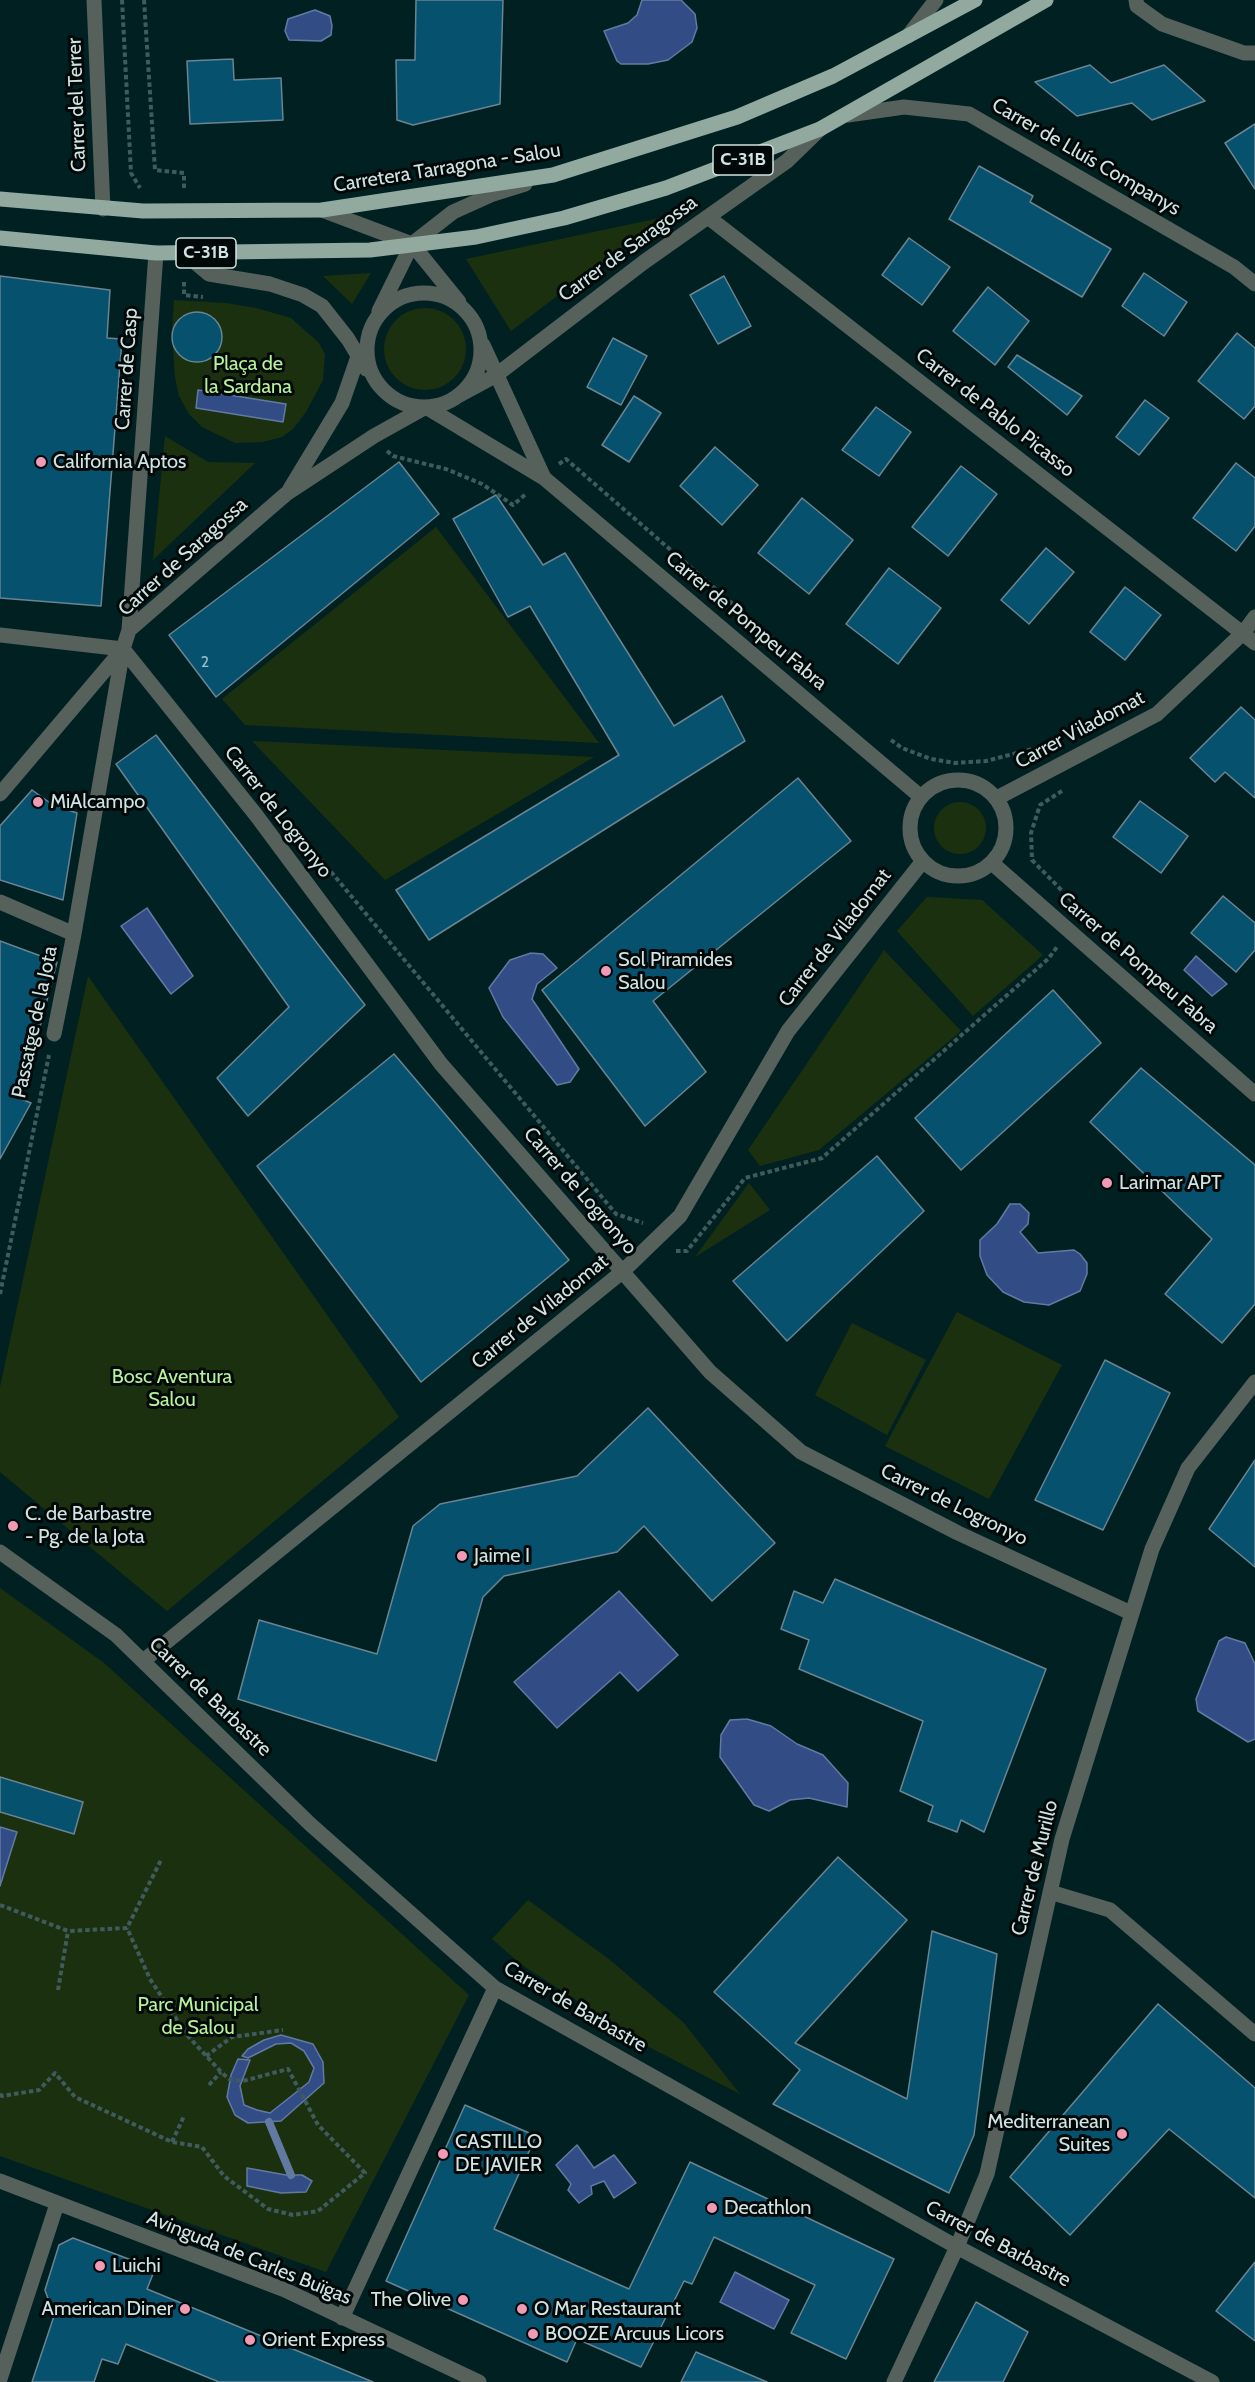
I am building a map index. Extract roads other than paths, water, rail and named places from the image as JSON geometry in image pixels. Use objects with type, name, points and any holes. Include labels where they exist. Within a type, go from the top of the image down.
[{"type":"main road","name":"Carretera Tarragona - Salou","points":[[0,199],[143,211],[322,210],[554,175],[737,117],[834,76],[975,0]]},
{"type":"main road","name":"C-31B","points":[[0,238],[156,253],[370,250],[476,237],[564,218],[666,188],[820,129],[1046,0]]},
{"type":"street","name":"Carrer del Terrer","points":[[94,0],[103,209]]},
{"type":"street","points":[[908,36],[936,0]]},
{"type":"street","points":[[1136,0],[1137,6],[1162,24],[1244,53],[1255,53]]},
{"type":"street","name":"Carrer de Lluís Companys","points":[[848,115],[904,107],[969,114],[1234,267],[1255,284]]},
{"type":"street","name":"Carrer de Saragossa","points":[[456,397],[495,376],[787,161],[820,129]]},
{"type":"street","points":[[375,381],[369,367],[370,331],[412,244],[453,212],[493,194],[554,175]]},
{"type":"street","points":[[184,253],[209,274],[270,285],[303,295],[322,306],[348,339],[375,381],[397,400],[411,406],[426,407],[441,405],[456,397],[469,385],[477,370],[481,353],[480,336],[466,311],[412,244],[322,210]]},
{"type":"street","name":"Carrer de Pablo Picasso","points":[[708,217],[1250,638]]},
{"type":"street","name":"Carrer de Casp","points":[[129,630],[156,253]]},
{"type":"street","points":[[370,331],[383,309],[398,298],[416,293],[434,294],[452,300],[466,311]]},
{"type":"street","name":"Carrer de Saragossa","points":[[286,494],[342,403],[357,356],[370,331]]},
{"type":"street","name":"Carrer de Pompeu Fabra","points":[[480,336],[495,376],[544,478]]},
{"type":"street","name":"Carrer de Saragossa","points":[[0,794],[123,649],[129,630],[286,494],[374,436],[426,407]]},
{"type":"street","name":"Carrer de Pompeu Fabra","points":[[426,407],[544,478],[921,797]]},
{"type":"street","name":"Carrer Viladomat","points":[[997,798],[1157,714],[1250,638],[1255,617]]},
{"type":"street","points":[[0,635],[123,649]]},
{"type":"street","name":"Passatge de la Jota","points":[[54,1034],[74,934],[123,649]]},
{"type":"street","name":"Carrer de Logronyo","points":[[123,649],[256,815],[441,1064],[710,1372],[801,1452],[958,1533],[1131,1613]]},
{"type":"street","points":[[959,780],[973,782],[986,788],[997,798],[1006,819],[1007,831],[1000,854],[992,863],[980,872],[965,876],[950,876],[935,871],[923,861],[915,850],[910,822],[921,797],[945,781],[959,780]]},
{"type":"street","name":"Carrer de Viladomat","points":[[143,1661],[622,1272],[680,1216],[788,1031],[923,861]]},
{"type":"street","name":"Carrer de Pompeu Fabra","points":[[992,863],[1255,1094]]},
{"type":"street","name":"Passatge de la Jota","points":[[0,902],[74,934]]},
{"type":"street","name":"Carrer de Murillo","points":[[894,2382],[957,2247],[987,2174],[1062,1839],[1152,1549],[1188,1468],[1255,1382]]},
{"type":"street","name":"Carrer de Barbastre","points":[[0,1552],[116,1635],[310,1824],[495,1988],[957,2247],[1212,2382]]},
{"type":"street","points":[[1050,1892],[1110,1910],[1255,2034]]},
{"type":"street","points":[[342,2318],[495,1988]]},
{"type":"street","name":"Avinguda de Carles Buïgas","points":[[0,2181],[285,2290],[479,2382]]},
{"type":"street","points":[[0,2379],[57,2204]]},
{"type":"water","points":[[642,0],[681,0],[695,14],[697,28],[692,42],[668,60],[648,64],[621,64],[617,61],[604,31],[628,23],[637,15]]},
{"type":"water","points":[[315,10],[330,16],[331,35],[321,41],[289,40],[285,31],[288,19]]},
{"type":"water","points":[[198,390],[286,404],[283,422],[196,408]]},
{"type":"water","points":[[147,908],[193,976],[171,994],[121,926]]},
{"type":"water","points":[[531,953],[543,954],[557,968],[537,984],[532,999],[579,1069],[570,1082],[557,1085],[503,1017],[489,988],[510,960]]},
{"type":"water","points":[[1196,956],[1227,984],[1212,996],[1184,970]]},
{"type":"water","points":[[1010,1204],[1020,1204],[1029,1213],[1028,1224],[1020,1232],[1038,1253],[1074,1250],[1080,1254],[1087,1263],[1087,1274],[1080,1291],[1049,1305],[1024,1302],[1003,1292],[987,1275],[980,1256],[980,1240],[997,1224]]},
{"type":"water","points":[[619,1591],[678,1655],[638,1691],[620,1672],[557,1728],[514,1682]]},
{"type":"water","points":[[1226,1637],[1245,1643],[1255,1664],[1255,1739],[1248,1742],[1198,1711],[1196,1699],[1219,1641]]},
{"type":"water","points":[[747,1719],[771,1726],[797,1744],[823,1755],[848,1783],[847,1807],[809,1798],[790,1800],[769,1811],[754,1805],[720,1757],[721,1735],[730,1720]]},
{"type":"water","points":[[0,1827],[17,1832],[0,1886]]},
{"type":"water","points":[[281,2035],[313,2044],[323,2062],[324,2083],[281,2121],[248,2123],[235,2115],[227,2097],[231,2075],[238,2059],[250,2060],[240,2086],[244,2105],[257,2110],[270,2113],[309,2082],[314,2068],[304,2051],[291,2043],[276,2044],[248,2058],[242,2056],[248,2049],[264,2040]]},
{"type":"water","points":[[577,2145],[594,2168],[614,2155],[636,2183],[614,2198],[604,2181],[591,2186],[592,2194],[579,2203],[568,2190],[571,2184],[556,2165]]},
{"type":"water","points":[[247,2168],[286,2175],[302,2175],[312,2181],[306,2192],[281,2193],[247,2186]]},
{"type":"water","points":[[735,2272],[789,2300],[774,2329],[720,2302]]},
{"type":"waterway","points":[[269,2122],[291,2175]]},
{"type":"place","name":"California Aptos","points":[[41,462]]},
{"type":"place","name":"MiAlcampo","points":[[38,802]]},
{"type":"place","name":"Sol Piramides Salou","points":[[606,971]]},
{"type":"place","name":"Larimar APT","points":[[1107,1183]]},
{"type":"place","name":"C. de Barbastre - Pg. de la Jota","points":[[13,1526]]},
{"type":"place","name":"Jaime I","points":[[462,1556]]},
{"type":"place","name":"Mediterranean Suites","points":[[1122,2134]]},
{"type":"place","name":"CASTILLO DE JAVIER","points":[[443,2154]]},
{"type":"place","name":"Decathlon","points":[[712,2208]]},
{"type":"place","name":"Luichi","points":[[100,2266]]},
{"type":"place","name":"The Olive","points":[[463,2300]]},
{"type":"place","name":"American Diner","points":[[185,2309]]},
{"type":"place","name":"O Mar Restaurant","points":[[522,2309]]},
{"type":"place","name":"BOOZE Arcuus Licors","points":[[533,2334]]},
{"type":"place","name":"Orient Express","points":[[250,2340]]},
{"type":"park label","name":"Plaça de la Sardana","points":[[248,376]]},
{"type":"park label","name":"Bosc Aventura Salou","points":[[172,1388]]},
{"type":"park label","name":"Parc Municipal de Salou","points":[[198,2016]]}]
